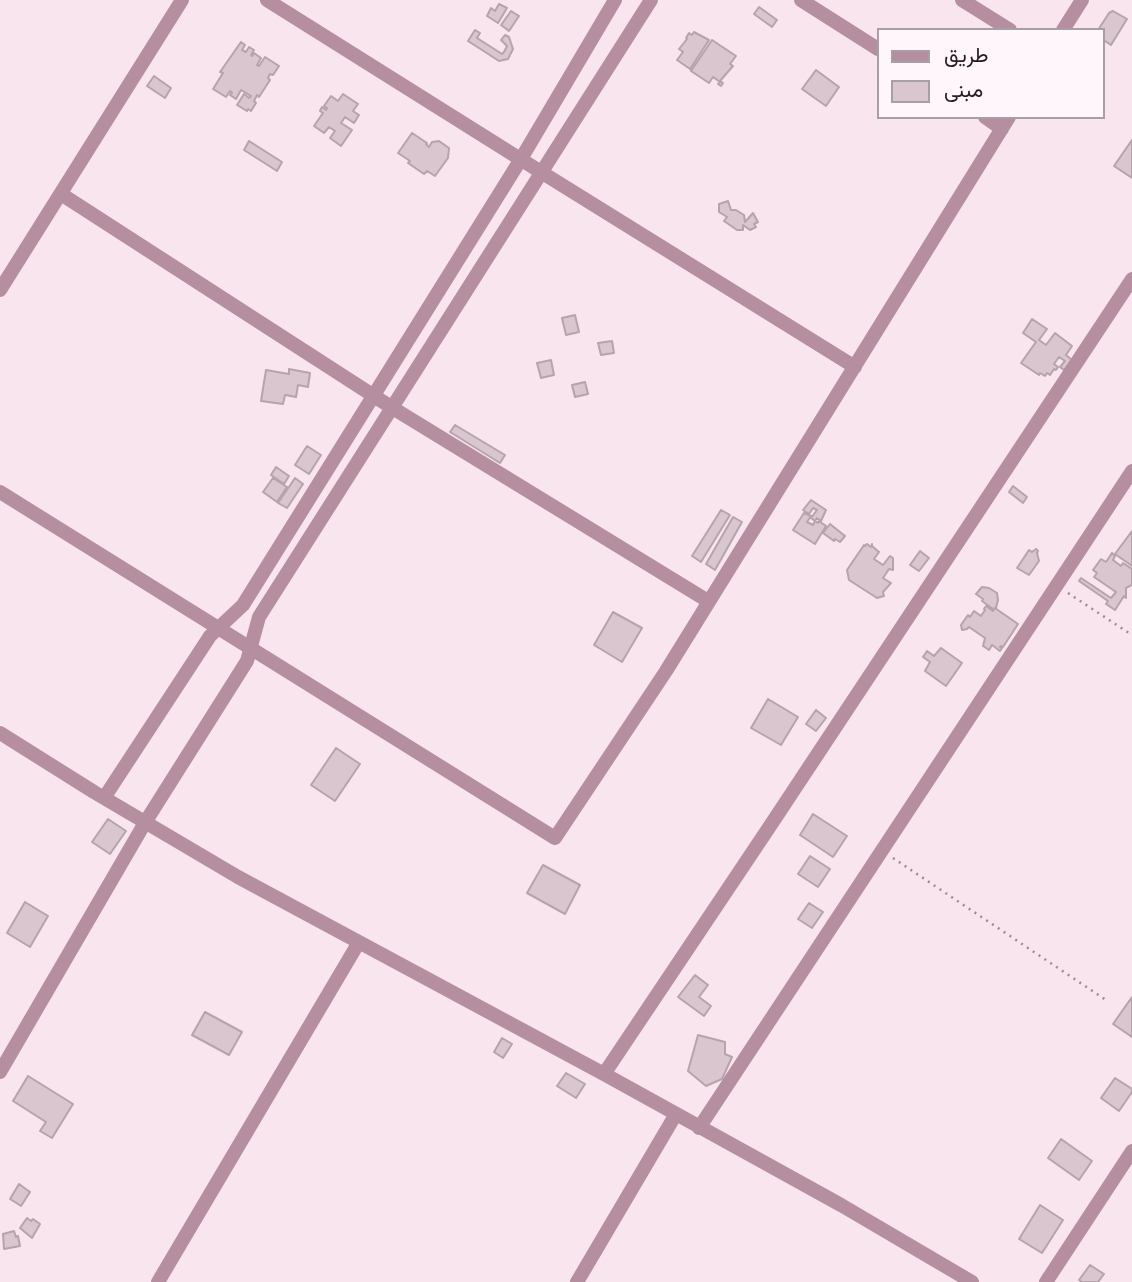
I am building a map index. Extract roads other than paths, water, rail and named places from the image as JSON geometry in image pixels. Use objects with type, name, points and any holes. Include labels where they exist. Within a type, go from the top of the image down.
[{"type":"street","points":[[0,290],[182,0]]},
{"type":"street","points":[[267,0],[855,367]]},
{"type":"street","points":[[104,798],[195,659],[218,628],[243,605],[521,159],[615,0]]},
{"type":"street","points":[[0,1072],[146,821],[247,662],[259,617],[651,0]]},
{"type":"street","points":[[800,0],[876,49]]},
{"type":"street","points":[[962,0],[1007,28]]},
{"type":"street","points":[[1064,28],[1082,0]]},
{"type":"street","points":[[0,492],[555,838],[666,671],[1006,123]]},
{"type":"street","points":[[61,194],[391,407],[708,601]]},
{"type":"street","points":[[604,1074],[1132,279]]},
{"type":"street","points":[[699,1128],[1132,471]]},
{"type":"street","points":[[0,733],[238,877],[604,1074],[841,1205],[972,1282]]},
{"type":"street","points":[[158,1282],[359,942]]},
{"type":"street","points":[[577,1282],[676,1114]]},
{"type":"street","points":[[1046,1282],[1132,1151]]}]
